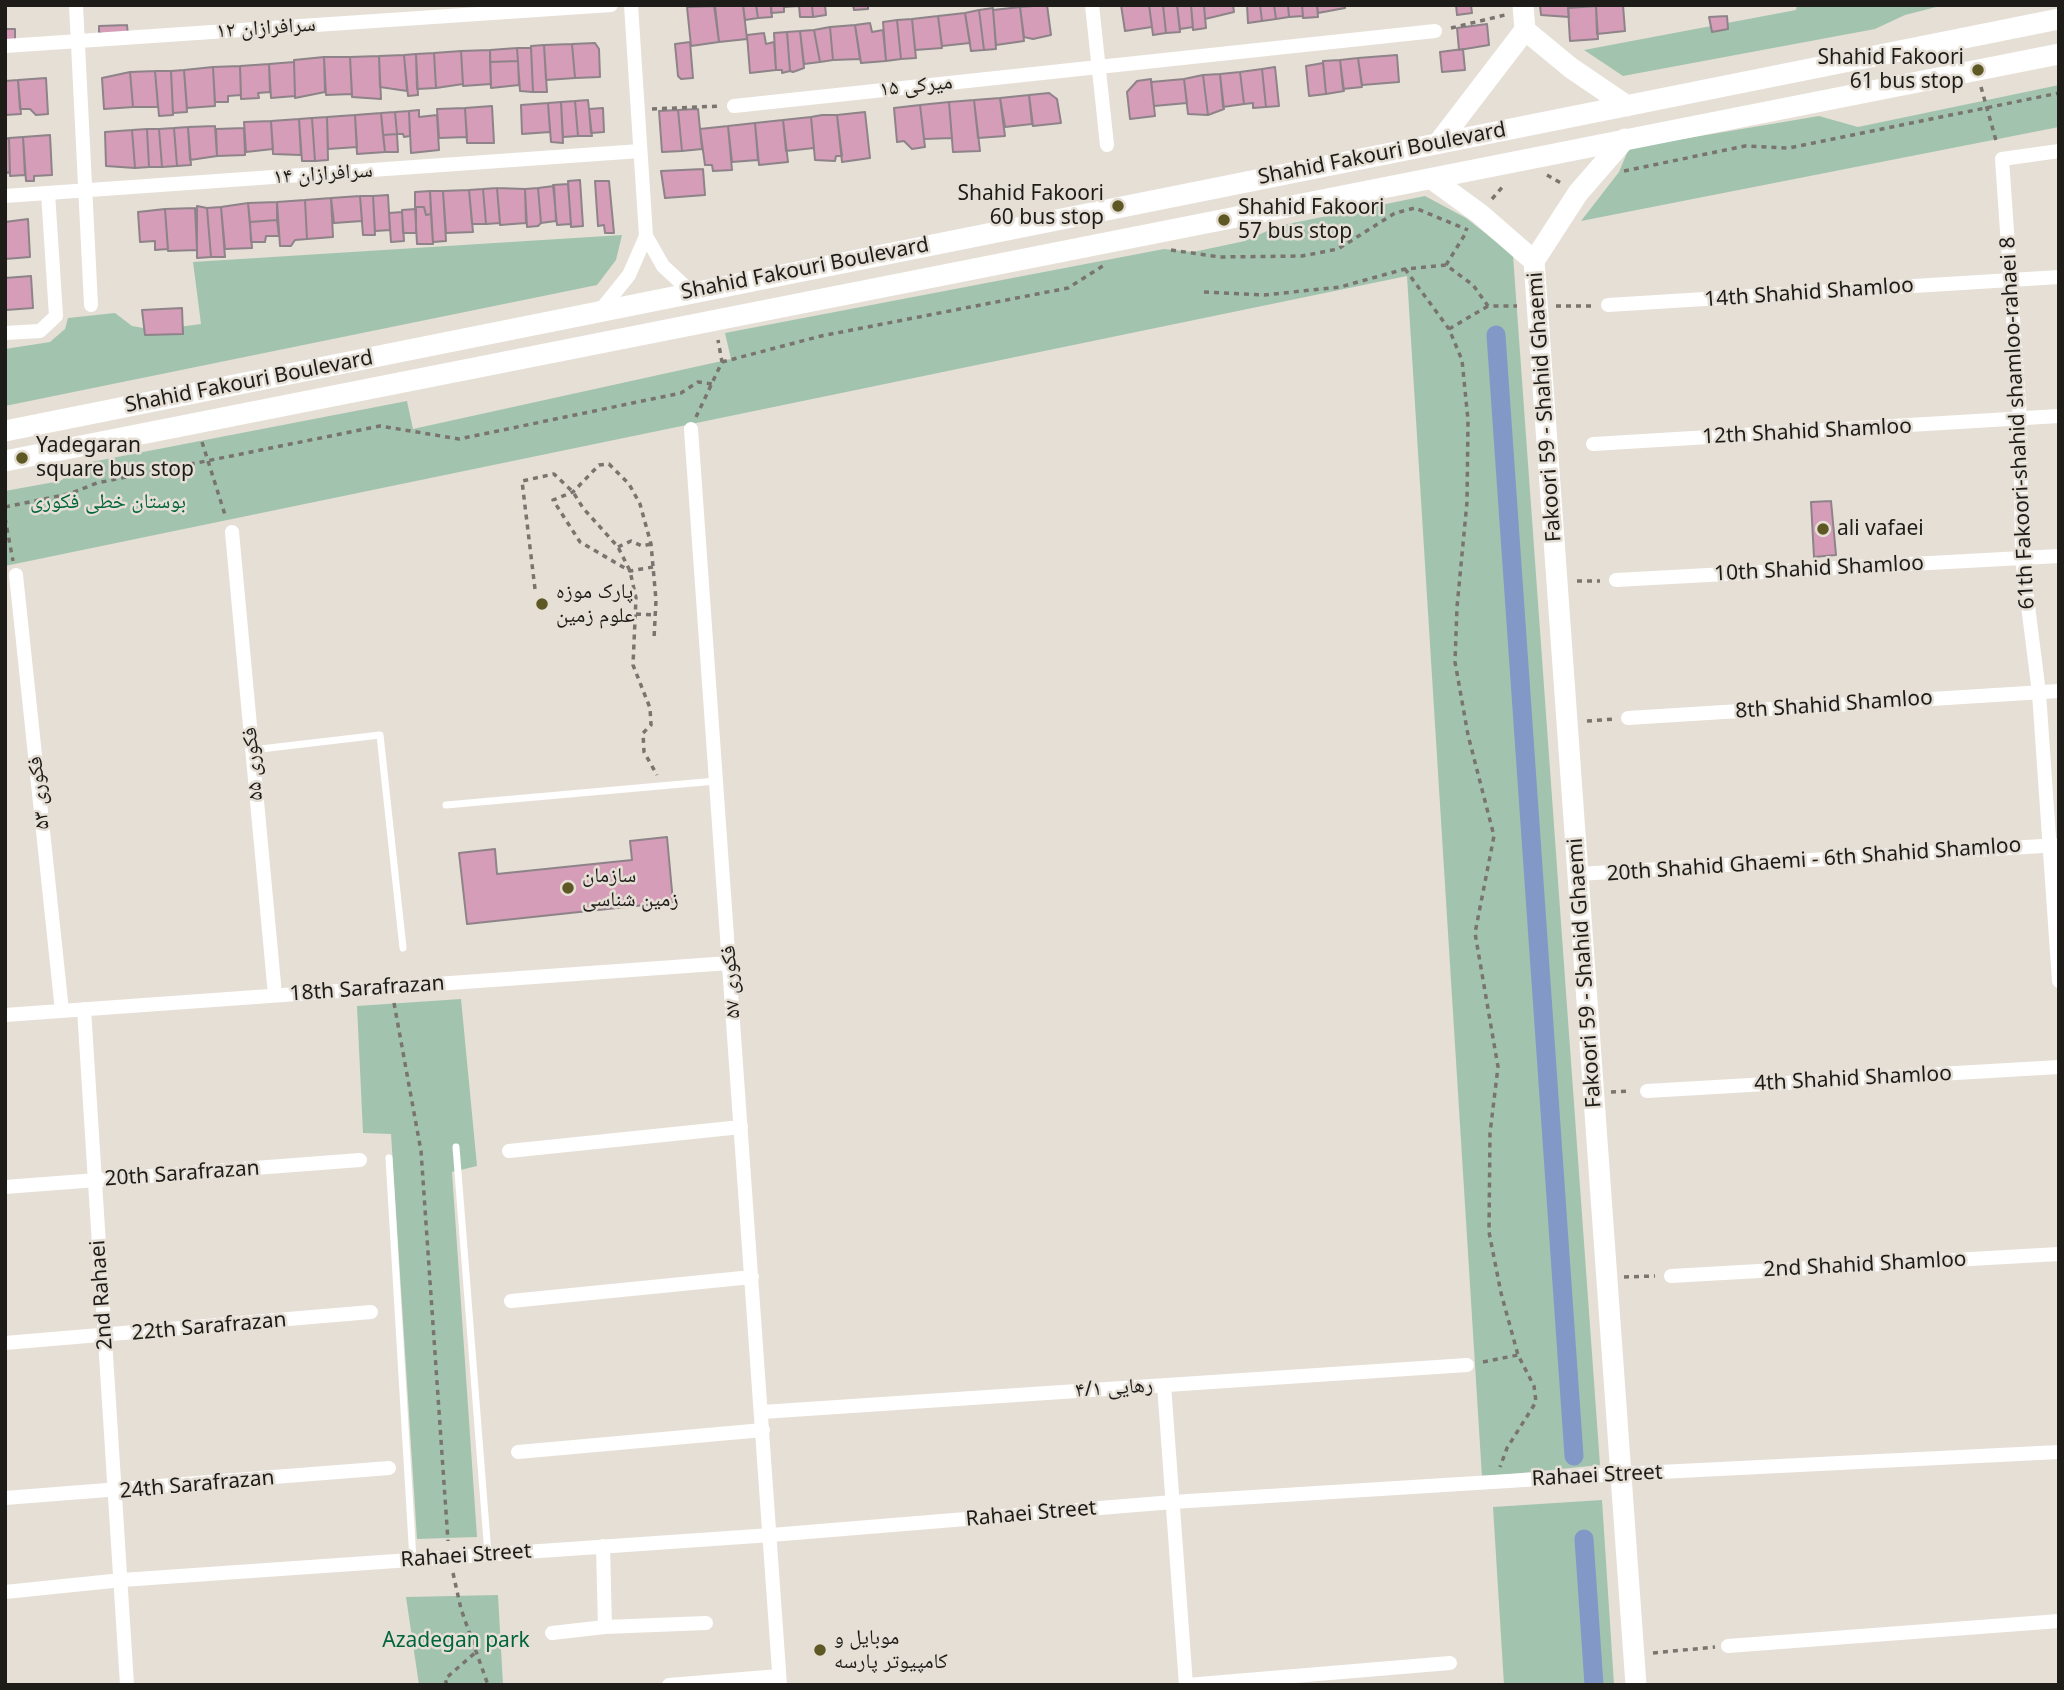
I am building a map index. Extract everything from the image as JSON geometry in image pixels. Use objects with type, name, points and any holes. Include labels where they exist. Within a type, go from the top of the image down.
[{"type":"main road","points":[[1440,141],[1524,15],[1571,68],[1627,106]]},
{"type":"main road","name":"Shahid Fakouri Boulevard","points":[[5,431],[1440,141],[2059,19]]},
{"type":"main road","name":"Shahid Fakouri Boulevard","points":[[5,461],[2059,54]]},
{"type":"main road","points":[[1432,179],[1480,214],[1534,261],[1578,193],[1625,139]]},
{"type":"main road","name":"Fakoori 59 - Shahid Ghaemi","points":[[1534,261],[1636,1685]]},
{"type":"street","points":[[76,5],[91,305]]},
{"type":"street","name":"سرافرازان ۱۲","points":[[5,46],[611,5]]},
{"type":"street","points":[[631,5],[646,236],[663,266],[691,292]]},
{"type":"street","points":[[1092,5],[1107,145]]},
{"type":"street","name":"میرکی ۱۵","points":[[734,106],[1435,31]]},
{"type":"street","points":[[2002,159],[2059,151]]},
{"type":"street","name":"سرافرازان ۱۴","points":[[5,196],[640,152]]},
{"type":"street","name":"61th Fakoori-shahid shamloo-rahaei 8","points":[[2002,159],[2020,419],[2022,558],[2054,845],[2059,981]]},
{"type":"street","points":[[5,333],[40,331],[56,316],[48,193]]},
{"type":"street","points":[[600,311],[629,275],[646,236]]},
{"type":"street","name":"14th Shahid Shamloo","points":[[1608,305],[2059,276]]},
{"type":"street","name":"12th Shahid Shamloo","points":[[1593,444],[2059,416]]},
{"type":"street","name":"فکوری ۵۷","points":[[691,429],[771,1535],[779,1680]]},
{"type":"street","name":"فکوری ۵۵","points":[[232,532],[275,995]]},
{"type":"street","name":"10th Shahid Shamloo","points":[[1616,580],[2059,555]]},
{"type":"street","name":"فکوری ۵۳","points":[[16,575],[62,1011]]},
{"type":"street","name":"8th Shahid Shamloo","points":[[1628,718],[2059,691]]},
{"type":"street","name":"20th Shahid Ghaemi - 6th Shahid Shamloo","points":[[1578,874],[2054,845]]},
{"type":"street","name":"18th Sarafrazan","points":[[5,1015],[729,963]]},
{"type":"street","name":"2nd Rahaei","points":[[83,1009],[128,1685]]},
{"type":"street","name":"4th Shahid Shamloo","points":[[1647,1091],[2059,1067]]},
{"type":"street","points":[[509,1151],[741,1127]]},
{"type":"street","name":"20th Sarafrazan","points":[[5,1187],[359,1160]]},
{"type":"street","name":"2nd Shahid Shamloo","points":[[1671,1276],[2059,1254]]},
{"type":"street","points":[[511,1301],[752,1277]]},
{"type":"street","name":"22th Sarafrazan","points":[[5,1343],[371,1312]]},
{"type":"street","name":"رهایی ۴/۱","points":[[762,1412],[1467,1365]]},
{"type":"street","points":[[1164,1385],[1187,1685],[1450,1663]]},
{"type":"street","points":[[519,1452],[763,1430]]},
{"type":"street","name":"Rahaei Street","points":[[5,1592],[122,1580],[771,1535],[1172,1502],[1620,1474],[2059,1452]]},
{"type":"street","name":"24th Sarafrazan","points":[[5,1498],[116,1492],[389,1468]]},
{"type":"street","points":[[603,1546],[605,1627]]},
{"type":"street","points":[[1727,1646],[2059,1621]]},
{"type":"street","points":[[552,1633],[605,1627],[706,1623]]},
{"type":"street","points":[[669,1685],[779,1680]]},
{"type":"lane","points":[[252,750],[380,735],[403,948]]},
{"type":"lane","points":[[446,806],[716,781]]},
{"type":"lane","points":[[456,1147],[488,1554]]},
{"type":"lane","points":[[389,1158],[413,1560]]},
{"type":"path","points":[[1435,31],[1524,15]]},
{"type":"path","points":[[1978,70],[1985,108],[2002,159]]},
{"type":"path","points":[[1619,172],[1745,146],[1789,148],[2059,93]]},
{"type":"path","points":[[638,109],[734,106]]},
{"type":"path","points":[[1535,176],[1545,174],[1578,193]]},
{"type":"path","points":[[1446,265],[1467,232],[1504,184],[1515,181]]},
{"type":"path","points":[[1168,250],[1220,257],[1302,256],[1338,249],[1395,213],[1415,208],[1467,232]]},
{"type":"path","points":[[722,362],[821,336],[1068,288],[1113,260]]},
{"type":"path","points":[[1204,292],[1264,295],[1340,286],[1405,269],[1446,265],[1474,285],[1488,306]]},
{"type":"path","points":[[1405,269],[1449,329],[1462,360],[1468,420],[1467,502],[1457,607],[1455,662],[1468,735],[1494,836],[1475,933],[1498,1067],[1490,1133],[1489,1232],[1501,1293],[1518,1355],[1534,1386],[1536,1402],[1507,1448],[1494,1482]]},
{"type":"path","points":[[1449,329],[1488,306],[1608,305]]},
{"type":"path","points":[[691,429],[722,362],[714,321]]},
{"type":"path","points":[[5,507],[69,494],[97,483],[380,426],[459,439],[681,393],[698,382],[712,384]]},
{"type":"path","points":[[196,424],[220,508],[232,532]]},
{"type":"path","points":[[653,567],[630,571],[580,542],[553,500],[573,492],[599,465],[609,464],[629,484],[640,504],[651,544],[653,567],[655,615],[654,639]]},
{"type":"path","points":[[535,589],[522,481],[554,474],[573,492],[618,547],[630,571],[635,614],[633,665],[650,708],[651,725],[643,733],[644,751],[663,786]]},
{"type":"path","points":[[5,519],[16,575]]},
{"type":"path","points":[[618,547],[631,541],[642,546],[651,544]]},
{"type":"path","points":[[1557,582],[1616,580]]},
{"type":"path","points":[[635,614],[655,615]]},
{"type":"path","points":[[1567,722],[1628,718]]},
{"type":"path","points":[[392,987],[421,1151],[449,1557],[461,1609],[488,1685]]},
{"type":"path","points":[[1593,1092],[1647,1091]]},
{"type":"path","points":[[1607,1278],[1671,1276]]},
{"type":"path","points":[[1467,1365],[1518,1355]]},
{"type":"path","points":[[1633,1655],[1727,1646]]},
{"type":"path","points":[[447,1685],[445,1679],[476,1651]]},
{"type":"green space","points":[[1797,5],[1944,5],[1905,15],[1875,29],[1623,76],[1584,50],[1796,10]]},
{"type":"green space","points":[[2059,85],[2059,127],[1581,221],[1619,172],[1629,148],[1819,116],[1858,127]]},
{"type":"green space","name":"بوستان خطی فکوری","points":[[1425,196],[1466,218],[1513,255],[1600,1465],[1482,1477],[1407,276],[5,566],[5,491],[60,481],[86,463],[407,401],[413,429],[731,359],[725,333],[1164,249],[1193,252],[1245,241],[1278,226]]},
{"type":"green space","points":[[622,235],[616,260],[597,285],[5,406],[5,349],[50,342],[65,329],[68,318],[115,313],[132,326],[155,330],[201,324],[193,262]]},
{"type":"green space","points":[[461,999],[477,1166],[452,1172],[477,1537],[417,1539],[391,1134],[363,1133],[357,1006]]},
{"type":"green space","points":[[1602,1500],[1614,1685],[1504,1685],[1493,1507]]},
{"type":"green space","name":"Azadegan park","points":[[498,1595],[503,1685],[419,1685],[406,1597]]},
{"type":"building","points":[[714,5],[743,5],[747,39],[719,42]]},
{"type":"building","points":[[743,5],[756,5],[758,18],[745,20]]},
{"type":"building","points":[[756,5],[771,5],[772,17],[758,18]]},
{"type":"building","points":[[771,5],[799,6],[784,7],[784,12],[771,13]]},
{"type":"building","points":[[799,5],[812,5],[813,17],[800,17]]},
{"type":"building","points":[[812,5],[825,5],[826,15],[813,17]]},
{"type":"building","points":[[853,5],[868,5],[868,9],[854,10]]},
{"type":"building","points":[[1047,5],[1051,35],[1033,39],[1024,37],[1020,7]]},
{"type":"building","points":[[1121,5],[1149,5],[1152,27],[1125,31]]},
{"type":"building","points":[[1149,5],[1163,5],[1166,33],[1153,35]]},
{"type":"building","points":[[1163,5],[1177,5],[1180,32],[1166,33]]},
{"type":"building","points":[[1177,5],[1191,5],[1193,27],[1180,29]]},
{"type":"building","points":[[1191,5],[1204,5],[1206,28],[1193,30]]},
{"type":"building","points":[[1204,5],[1233,5],[1234,12],[1205,19]]},
{"type":"building","points":[[1247,5],[1260,5],[1262,21],[1248,23]]},
{"type":"building","points":[[1260,5],[1274,5],[1276,19],[1262,21]]},
{"type":"building","points":[[1274,5],[1288,5],[1289,17],[1276,19]]},
{"type":"building","points":[[1288,5],[1302,5],[1303,16],[1289,17]]},
{"type":"building","points":[[1302,5],[1317,5],[1318,17],[1303,18]]},
{"type":"building","points":[[1317,5],[1345,5],[1345,8],[1318,13]]},
{"type":"building","points":[[1456,5],[1471,5],[1472,13],[1457,15]]},
{"type":"building","points":[[1540,5],[1568,5],[1569,17],[1541,15]]},
{"type":"building","points":[[1623,5],[1625,31],[1597,34],[1596,6]]},
{"type":"building","points":[[715,6],[719,42],[691,46],[687,7]]},
{"type":"building","points":[[1596,6],[1598,39],[1570,41],[1568,8]]},
{"type":"building","points":[[1020,7],[1024,41],[996,45],[993,10]]},
{"type":"building","points":[[993,8],[996,49],[984,50],[979,10]]},
{"type":"building","points":[[979,10],[984,50],[971,51],[965,13]]},
{"type":"building","points":[[965,13],[970,43],[942,46],[938,16]]},
{"type":"building","points":[[938,16],[942,48],[915,50],[912,19]]},
{"type":"building","points":[[1727,16],[1728,29],[1712,32],[1709,17]]},
{"type":"building","points":[[912,19],[916,58],[901,59],[897,20]]},
{"type":"building","points":[[897,20],[901,59],[886,61],[883,22]]},
{"type":"building","points":[[870,23],[872,32],[883,30],[886,61],[861,63],[855,25]]},
{"type":"building","points":[[1487,24],[1489,45],[1459,50],[1457,28]]},
{"type":"building","points":[[127,25],[128,35],[104,35],[99,32],[99,26]]},
{"type":"building","points":[[855,25],[860,59],[833,60],[830,27]]},
{"type":"building","points":[[830,27],[833,60],[820,62],[814,30]]},
{"type":"building","points":[[5,29],[15,29],[15,43],[5,43]]},
{"type":"building","points":[[814,30],[820,62],[804,64],[800,31]]},
{"type":"building","points":[[800,31],[804,68],[793,72],[790,71],[787,32]]},
{"type":"building","points":[[787,32],[790,71],[782,73],[782,70],[776,70],[774,33]]},
{"type":"building","points":[[764,33],[766,44],[774,42],[776,70],[750,73],[747,35]]},
{"type":"building","points":[[690,42],[693,78],[681,79],[678,76],[675,44]]},
{"type":"building","points":[[595,43],[599,49],[600,77],[575,78],[572,44]]},
{"type":"building","points":[[572,44],[575,78],[546,80],[544,45]]},
{"type":"building","points":[[544,45],[547,92],[533,92],[531,46]]},
{"type":"building","points":[[517,48],[518,61],[490,62],[490,50]]},
{"type":"building","points":[[517,48],[531,48],[533,92],[520,91]]},
{"type":"building","points":[[1463,49],[1465,70],[1442,72],[1440,52]]},
{"type":"building","points":[[490,50],[491,84],[463,86],[461,51]]},
{"type":"building","points":[[461,51],[463,84],[436,88],[434,53]]},
{"type":"building","points":[[434,53],[436,88],[417,89],[416,54]]},
{"type":"building","points":[[416,54],[418,95],[408,96],[404,55]]},
{"type":"building","points":[[404,55],[407,91],[380,87],[379,56]]},
{"type":"building","points":[[1397,55],[1399,82],[1362,85],[1358,58]]},
{"type":"building","points":[[379,56],[381,99],[352,97],[350,57]]},
{"type":"building","points":[[324,57],[350,57],[352,94],[326,95]]},
{"type":"building","points":[[324,57],[325,92],[295,98],[294,60]]},
{"type":"building","points":[[1358,58],[1362,87],[1343,89],[1340,60]]},
{"type":"building","points":[[1340,60],[1344,91],[1326,94],[1323,61]]},
{"type":"building","points":[[518,61],[519,85],[491,88],[490,62]]},
{"type":"building","points":[[294,62],[295,96],[271,98],[269,64]]},
{"type":"building","points":[[1323,63],[1326,94],[1309,96],[1306,66]]},
{"type":"building","points":[[269,64],[270,92],[258,93],[259,98],[241,99],[240,66]]},
{"type":"building","points":[[240,66],[241,95],[228,96],[228,102],[215,102],[213,67]]},
{"type":"building","points":[[213,67],[215,106],[187,108],[184,70]]},
{"type":"building","points":[[1275,67],[1279,106],[1266,107],[1262,69]]},
{"type":"building","points":[[1262,69],[1266,107],[1253,108],[1253,103],[1244,104],[1240,72]]},
{"type":"building","points":[[184,70],[187,112],[173,113],[171,71]]},
{"type":"building","points":[[155,71],[158,107],[133,107],[130,72]]},
{"type":"building","points":[[155,71],[171,71],[173,115],[159,116]]},
{"type":"building","points":[[130,72],[133,107],[104,109],[102,78]]},
{"type":"building","points":[[1240,72],[1244,104],[1223,107],[1220,74]]},
{"type":"building","points":[[1220,74],[1224,109],[1208,115],[1203,75]]},
{"type":"building","points":[[1203,75],[1208,115],[1188,114],[1184,79]]},
{"type":"building","points":[[46,78],[48,114],[36,115],[30,109],[20,109],[18,80]]},
{"type":"building","points":[[1151,79],[1155,116],[1130,119],[1127,92],[1137,81]]},
{"type":"building","points":[[1184,79],[1187,103],[1154,106],[1151,82]]},
{"type":"building","points":[[18,80],[21,114],[5,115],[5,81]]},
{"type":"building","points":[[1049,93],[1057,99],[1061,123],[1033,126],[1029,95]]},
{"type":"building","points":[[1029,95],[1032,124],[1005,127],[1000,98]]},
{"type":"building","points":[[1000,98],[1005,136],[978,138],[974,100]]},
{"type":"building","points":[[588,100],[592,136],[578,136],[575,101]]},
{"type":"building","points":[[974,100],[980,151],[953,152],[949,102]]},
{"type":"building","points":[[575,101],[578,136],[563,137],[561,102]]},
{"type":"building","points":[[561,102],[563,143],[551,142],[548,103]]},
{"type":"building","points":[[949,102],[952,138],[924,139],[920,105]]},
{"type":"building","points":[[548,103],[550,132],[522,134],[521,105]]},
{"type":"building","points":[[920,105],[925,147],[912,149],[904,141],[897,142],[894,108]]},
{"type":"building","points":[[492,106],[494,143],[467,143],[465,108]]},
{"type":"building","points":[[465,108],[467,137],[439,138],[437,109]]},
{"type":"building","points":[[603,108],[604,132],[591,133],[589,109]]},
{"type":"building","points":[[698,109],[702,149],[682,151],[678,110]]},
{"type":"building","points":[[419,110],[419,117],[437,115],[439,150],[411,153],[409,111]]},
{"type":"building","points":[[678,110],[682,151],[662,152],[659,111]]},
{"type":"building","points":[[409,111],[410,136],[404,137],[403,134],[397,134],[395,112]]},
{"type":"building","points":[[395,112],[397,134],[383,135],[381,113]]},
{"type":"building","points":[[865,112],[870,158],[842,162],[837,115]]},
{"type":"building","points":[[381,113],[385,152],[357,154],[355,115]]},
{"type":"building","points":[[355,115],[357,147],[328,149],[327,117]]},
{"type":"building","points":[[837,115],[842,156],[836,156],[835,161],[815,160],[811,117]]},
{"type":"building","points":[[327,117],[328,160],[315,161],[312,118]]},
{"type":"building","points":[[811,117],[814,148],[786,151],[783,120]]},
{"type":"building","points":[[312,118],[315,161],[302,161],[299,119]]},
{"type":"building","points":[[299,119],[301,155],[273,154],[271,121]]},
{"type":"building","points":[[783,120],[788,162],[759,165],[755,123]]},
{"type":"building","points":[[271,121],[273,149],[246,152],[244,122]]},
{"type":"building","points":[[755,123],[758,160],[732,162],[728,126]]},
{"type":"building","points":[[215,126],[217,156],[190,160],[188,127]]},
{"type":"building","points":[[728,126],[732,170],[713,171],[712,165],[705,165],[700,129]]},
{"type":"building","points":[[188,127],[191,165],[177,166],[174,128]]},
{"type":"building","points":[[174,128],[177,166],[162,167],[159,129]]},
{"type":"building","points":[[244,128],[245,155],[217,156],[216,129]]},
{"type":"building","points":[[147,129],[149,167],[135,168],[132,130]]},
{"type":"building","points":[[147,129],[159,129],[162,167],[149,167]]},
{"type":"building","points":[[132,130],[135,168],[106,166],[105,132]]},
{"type":"building","points":[[397,134],[398,152],[385,152],[383,135]]},
{"type":"building","points":[[50,135],[52,175],[34,176],[34,181],[26,181],[23,137]]},
{"type":"building","points":[[23,137],[25,175],[10,176],[9,138]]},
{"type":"building","points":[[9,138],[10,172],[5,173],[5,139]]},
{"type":"building","points":[[703,169],[705,195],[665,198],[661,171]]},
{"type":"building","points":[[580,180],[583,226],[571,227],[568,181]]},
{"type":"building","points":[[595,181],[609,181],[614,233],[605,233],[604,225],[598,226]]},
{"type":"building","points":[[568,184],[571,224],[557,225],[553,185]]},
{"type":"building","points":[[554,186],[556,221],[541,223],[538,188]]},
{"type":"building","points":[[497,188],[500,223],[486,224],[483,189]]},
{"type":"building","points":[[497,188],[525,189],[526,223],[500,225]]},
{"type":"building","points":[[538,188],[541,223],[527,227],[525,189]]},
{"type":"building","points":[[483,189],[486,224],[472,224],[469,190]]},
{"type":"building","points":[[469,190],[473,232],[446,233],[443,191]]},
{"type":"building","points":[[430,191],[431,214],[426,215],[424,207],[415,207],[415,192]]},
{"type":"building","points":[[430,191],[443,191],[446,241],[433,242]]},
{"type":"building","points":[[388,195],[390,230],[375,231],[373,196]]},
{"type":"building","points":[[360,196],[373,196],[375,235],[363,235]]},
{"type":"building","points":[[360,196],[362,221],[334,223],[331,198]]},
{"type":"building","points":[[331,198],[333,237],[307,239],[305,200]]},
{"type":"building","points":[[305,200],[307,239],[295,240],[291,246],[280,246],[277,202]]},
{"type":"building","points":[[277,202],[277,220],[250,222],[248,203]]},
{"type":"building","points":[[248,203],[252,248],[225,249],[221,207]]},
{"type":"building","points":[[197,206],[207,208],[211,257],[197,258]]},
{"type":"building","points":[[221,207],[225,257],[211,257],[207,208]]},
{"type":"building","points":[[415,207],[424,207],[426,215],[431,214],[433,244],[417,244]]},
{"type":"building","points":[[195,208],[197,250],[168,251],[165,209]]},
{"type":"building","points":[[165,209],[168,249],[155,250],[155,241],[140,242],[138,212]]},
{"type":"building","points":[[416,209],[416,233],[403,233],[402,210]]},
{"type":"building","points":[[402,212],[404,241],[391,242],[389,213]]},
{"type":"building","points":[[28,219],[30,257],[5,259],[5,222]]},
{"type":"building","points":[[277,220],[279,236],[266,236],[265,242],[251,242],[250,222]]},
{"type":"building","points":[[31,276],[33,308],[6,310],[5,278]]},
{"type":"building","points":[[182,308],[183,334],[145,335],[142,310]]},
{"type":"building","name":"ali vafaei","points":[[1831,501],[1836,555],[1814,557],[1811,502]]},
{"type":"building","name":"سازمان زمین شناسی","points":[[667,837],[673,902],[467,924],[459,853],[495,849],[497,874],[632,860],[630,841]]},
{"type":"waterway","points":[[1496,335],[1574,1456]]},
{"type":"waterway","points":[[1584,1539],[1594,1685]]},
{"type":"place","name":"Shahid Fakoori 61 bus stop","points":[[1978,70]]},
{"type":"place","name":"Shahid Fakoori 60 bus stop","points":[[1118,206]]},
{"type":"place","name":"Shahid Fakoori 57 bus stop","points":[[1224,220]]},
{"type":"place","name":"Yadegaran square bus stop","points":[[22,458]]},
{"type":"place","name":"ali vafaei","points":[[1823,529]]},
{"type":"place","name":"پارک موزه علوم زمین","points":[[542,604]]},
{"type":"place","name":"سازمان زمین شناسی","points":[[568,888]]},
{"type":"place","name":"موبایل و کامپیوتر پارسه","points":[[820,1650]]}]
